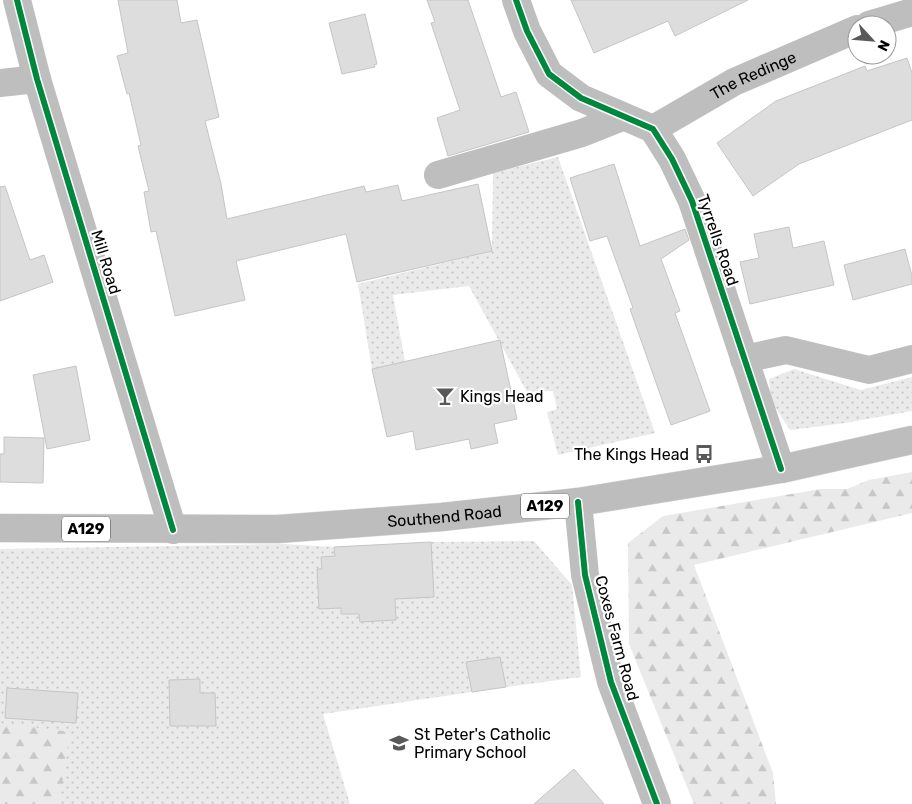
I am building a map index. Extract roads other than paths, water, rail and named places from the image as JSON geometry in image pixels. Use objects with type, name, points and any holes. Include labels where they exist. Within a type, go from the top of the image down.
[{"type":"main road","name":"Southend Road","points":[[0,528],[287,529],[442,517],[578,502],[780,469],[912,440]]},
{"type":"street","name":"Mill Road","points":[[17,0],[37,80],[173,530]]},
{"type":"street","points":[[516,0],[527,31],[549,74],[581,98],[653,129]]},
{"type":"street","points":[[897,17],[912,12]]},
{"type":"street","name":"The Redinge","points":[[653,129],[734,82],[847,33]]},
{"type":"street","points":[[0,83],[37,80]]},
{"type":"street","points":[[438,175],[582,133],[622,117]]},
{"type":"street","name":"Tyrrells Road","points":[[653,129],[672,159],[692,201],[780,469]]},
{"type":"street","points":[[744,359],[786,350],[869,370],[912,359]]},
{"type":"street","name":"Coxes Farm Road","points":[[578,502],[585,575],[611,682],[657,804]]},
{"type":"place","name":"Kings Head","points":[[445,396]]},
{"type":"place","name":"The Kings Head","points":[[704,454]]},
{"type":"place","name":"St Peter's Catholic Primary School","points":[[399,743]]}]
